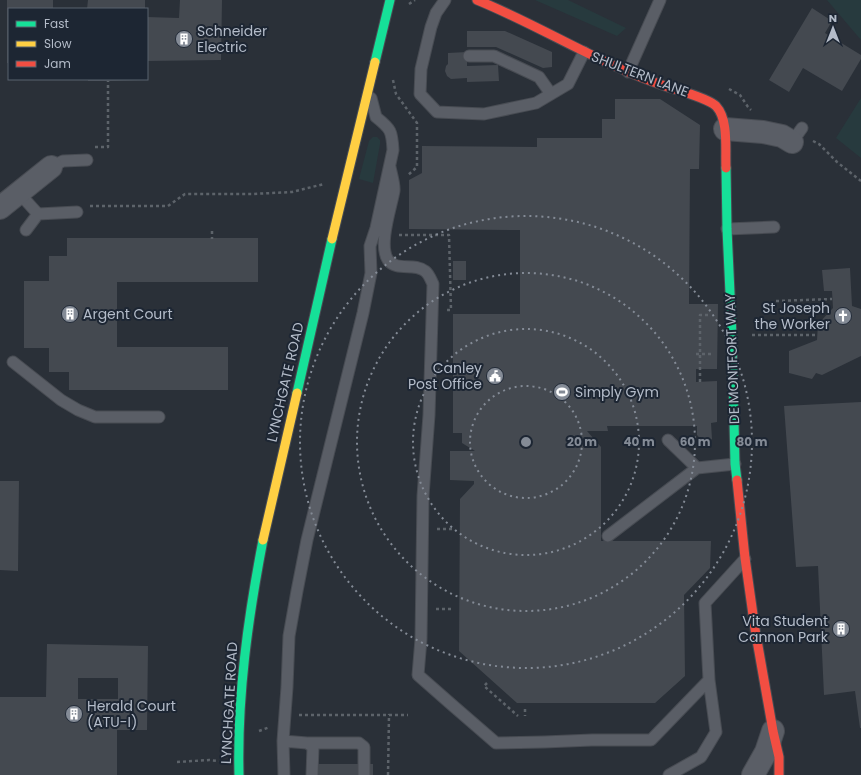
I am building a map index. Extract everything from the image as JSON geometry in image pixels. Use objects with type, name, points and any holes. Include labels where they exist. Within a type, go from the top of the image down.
[{"type":"street","name":"LYNCHGATE ROAD","points":[[239,775],[238,743],[243,663],[254,585],[265,527],[345,184],[390,0]]},
{"type":"street","name":"SHULTERN LANE","points":[[478,0],[628,72],[653,82],[710,100],[721,112],[725,129]]},
{"type":"street","points":[[725,129],[763,132],[782,136],[797,135]]},
{"type":"street","name":"DE MONTFORT WAY","points":[[725,129],[735,464],[756,629],[773,731],[779,757],[779,775]]},
{"type":"street","points":[[0,208],[51,167]]},
{"type":"street","name":"DE MONTFORT WAY","points":[[753,775],[766,752],[773,731]]},
{"type":"lane","points":[[445,0],[436,13],[431,27],[421,69],[420,94],[437,112],[484,114],[536,103],[568,84],[584,52]]},
{"type":"lane","points":[[628,72],[660,0]]},
{"type":"lane","points":[[469,56],[494,56],[538,77],[551,94]]},
{"type":"lane","points":[[284,775],[283,741],[289,636],[307,540],[363,313],[371,273],[370,246],[376,228],[393,150],[393,137],[387,126],[376,118],[369,87]]},
{"type":"lane","points":[[51,167],[63,161],[87,160]]},
{"type":"lane","points":[[390,167],[394,189],[384,246],[388,259],[393,264],[398,266],[420,268],[430,277],[433,284],[429,415],[423,496],[421,639],[418,675],[496,743],[651,740],[709,680]]},
{"type":"lane","points":[[19,193],[38,214]]},
{"type":"lane","points":[[26,230],[38,214],[81,209]]},
{"type":"lane","points":[[727,229],[774,227]]},
{"type":"lane","points":[[13,362],[61,400],[95,418],[159,417]]},
{"type":"lane","points":[[668,440],[697,468]]},
{"type":"lane","points":[[608,536],[697,468],[735,464]]},
{"type":"lane","points":[[669,775],[701,757],[716,732],[709,680],[705,603],[746,558]]},
{"type":"lane","points":[[283,741],[307,743],[359,743],[364,747],[364,775]]},
{"type":"lane","points":[[307,743],[313,747],[312,775]]},
{"type":"path","points":[[94,147],[108,147],[108,81]]},
{"type":"path","points":[[81,209],[168,206],[185,194],[252,194],[292,192],[328,184]]},
{"type":"path","points":[[400,228],[399,235],[449,236],[451,310]]},
{"type":"path","points":[[212,231],[212,239]]},
{"type":"path","points":[[776,301],[832,299]]},
{"type":"path","points":[[700,382],[700,314],[711,314],[711,322]]},
{"type":"path","points":[[732,336],[818,335]]},
{"type":"path","points":[[696,354],[717,354],[714,350]]},
{"type":"path","points":[[442,529],[454,529]]},
{"type":"path","points":[[442,609],[454,609]]},
{"type":"path","points":[[487,683],[484,686],[518,716]]},
{"type":"path","points":[[525,709],[525,716]]},
{"type":"path","points":[[238,743],[249,743],[249,735],[284,722],[293,715],[408,715]]},
{"type":"path","points":[[388,775],[389,715]]},
{"type":"path","points":[[177,762],[209,760],[222,761]]},
{"type":"green space","points":[[535,0],[568,0],[626,28],[617,36]]},
{"type":"green space","points":[[827,0],[861,0],[861,40]]},
{"type":"green space","points":[[861,98],[861,158],[836,138]]},
{"type":"green space","points":[[373,137],[377,137],[380,140],[380,144],[373,183],[359,179],[369,141]]},
{"type":"building","points":[[7,0],[53,0],[53,8],[8,8],[7,63]]},
{"type":"building","points":[[88,0],[145,0],[145,8],[87,8]]},
{"type":"building","name":"Schneider Electric","points":[[180,0],[222,0],[221,60],[148,61],[148,17],[179,18]]},
{"type":"building","points":[[812,8],[832,21],[825,33],[861,55],[861,59],[842,91],[803,68],[789,92],[769,80]]},
{"type":"building","points":[[467,31],[505,31],[552,52],[552,67],[543,68],[496,47],[467,47]]},
{"type":"building","points":[[467,52],[467,66],[498,65],[499,81],[467,82],[467,78],[451,79],[447,76],[445,71],[448,64],[448,53]]},
{"type":"building","points":[[88,80],[143,80],[108,81]]},
{"type":"building","points":[[615,99],[660,99],[700,125],[699,169],[690,169],[689,304],[718,304],[717,369],[696,369],[696,382],[717,381],[717,422],[711,423],[712,439],[705,444],[697,435],[697,426],[607,426],[608,431],[587,431],[601,447],[601,541],[711,541],[710,568],[684,595],[685,676],[655,703],[517,703],[459,651],[460,499],[474,484],[474,481],[450,480],[450,451],[475,451],[462,443],[462,433],[453,433],[453,314],[520,314],[520,230],[409,229],[409,180],[422,173],[422,146],[537,147],[537,138],[602,138],[602,119],[615,119]]},
{"type":"building","name":"Argent Court","points":[[67,238],[258,238],[258,282],[117,282],[117,347],[228,347],[228,390],[69,390],[69,372],[49,372],[49,348],[24,348],[24,281],[49,281],[49,256],[67,256]]},
{"type":"building","points":[[453,261],[466,261],[466,280],[453,280]]},
{"type":"building","name":"St Joseph the Worker","points":[[850,268],[852,306],[861,309],[861,356],[822,375],[816,373],[812,379],[789,373],[789,351],[817,340],[818,324],[833,308],[832,291],[824,291],[822,270]]},
{"type":"building","name":"Vita Student Cannon Park","points":[[861,402],[860,728],[855,691],[824,695],[818,566],[796,567],[784,406]]},
{"type":"building","points":[[0,481],[19,481],[18,571],[0,570]]},
{"type":"building","name":"Herald Court (ATU-I)","points":[[47,644],[148,646],[147,730],[117,730],[117,775],[0,775],[0,697],[46,697]],"holes":[[[78,678],[118,678],[118,699],[78,699]]]},
{"type":"building","points":[[306,764],[373,764],[373,775],[306,775]]},
{"type":"traffic: fast","points":[[375,62],[390,0]]},
{"type":"traffic: fast","points":[[726,168],[735,464],[737,480]]},
{"type":"traffic: fast","points":[[297,393],[332,239]]},
{"type":"traffic: fast","points":[[239,775],[242,686],[248,628],[263,540]]},
{"type":"traffic: slow","points":[[332,239],[375,62]]},
{"type":"traffic: slow","points":[[263,540],[297,393]]},
{"type":"traffic: jam","points":[[477,0],[524,21],[617,67],[665,86],[700,97],[712,103],[720,112],[725,127],[726,168]]},
{"type":"traffic: jam","points":[[737,480],[745,558],[755,629],[779,757],[779,775]]},
{"type":"place","name":"Schneider Electric","points":[[184,39]]},
{"type":"place","name":"Argent Court","points":[[70,314]]},
{"type":"place","name":"St Joseph the Worker","points":[[843,316]]},
{"type":"place","name":"Canley Post Office","points":[[495,376]]},
{"type":"place","name":"Simply Gym","points":[[562,392]]},
{"type":"place","name":"Vita Student Cannon Park","points":[[841,629]]},
{"type":"place","name":"Herald Court (ATU-I)","points":[[74,714]]}]
